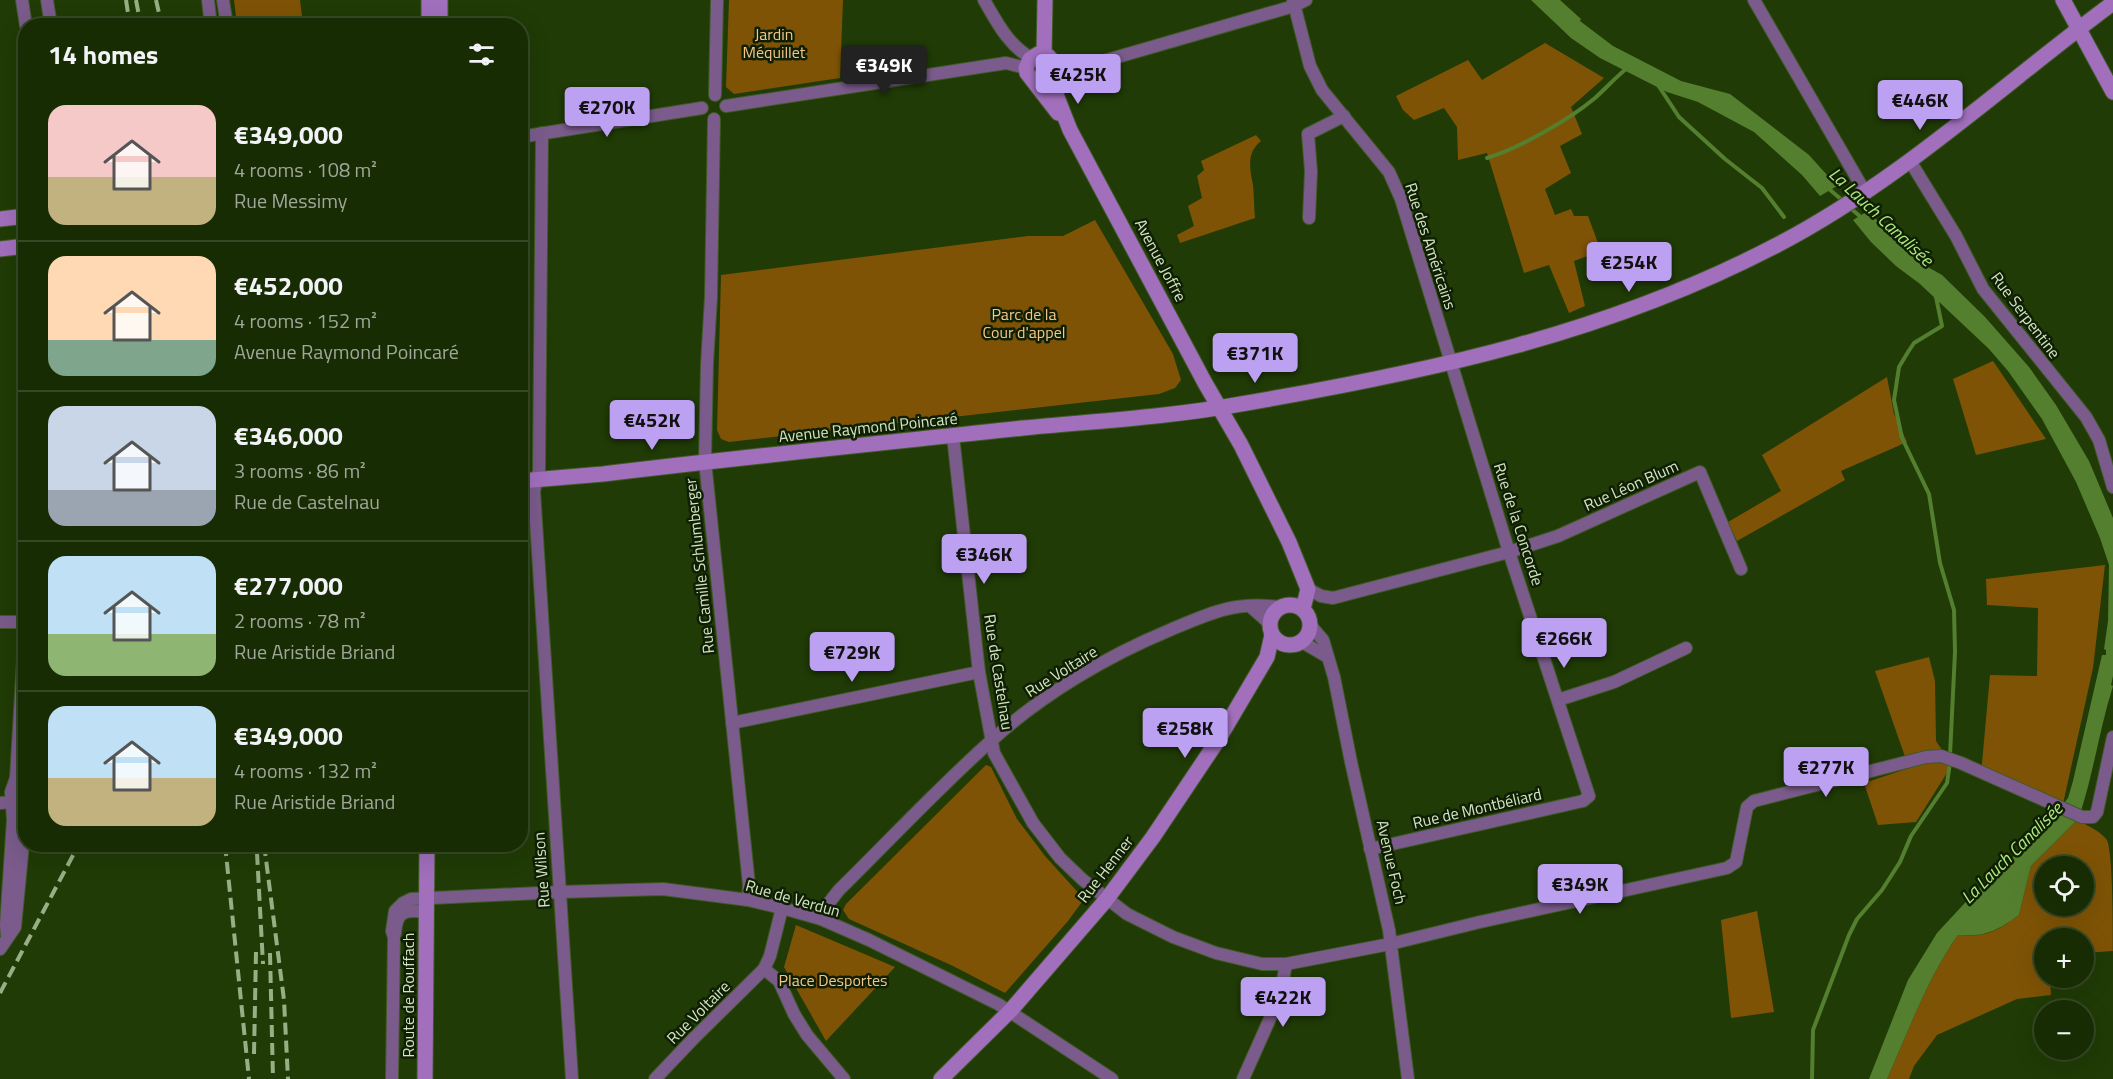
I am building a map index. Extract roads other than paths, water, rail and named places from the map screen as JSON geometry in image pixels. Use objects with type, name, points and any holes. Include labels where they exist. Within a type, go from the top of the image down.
[{"type":"street","points":[[22,0],[25,18]]},
{"type":"street","points":[[47,0],[50,18]]},
{"type":"street","points":[[208,0],[210,18]]},
{"type":"street","points":[[223,0],[226,18]]},
{"type":"street","points":[[429,0],[429,18]]},
{"type":"street","points":[[440,0],[440,18]]},
{"type":"street","points":[[715,95],[717,0]]},
{"type":"street","points":[[984,0],[1008,39],[1018,50],[1034,60]]},
{"type":"street","points":[[1045,0],[1029,78],[1043,83],[1054,74],[1306,0]]},
{"type":"street","points":[[1754,0],[1860,195]]},
{"type":"street","points":[[2063,0],[2113,92]]},
{"type":"street","name":"Rue des Américains","points":[[1293,3],[1310,66],[1323,90],[1389,172],[1401,199],[1451,364]]},
{"type":"street","name":"Avenue Raymond Poincaré","points":[[528,480],[1220,407],[1451,364],[1546,338],[1640,308],[1747,260],[1833,213],[1910,161],[2113,3]]},
{"type":"street","points":[[726,106],[1034,60],[1052,59],[1054,74]]},
{"type":"street","name":"Avenue Joffre","points":[[1054,74],[1057,97],[1070,130],[1220,407]]},
{"type":"street","name":"Avenue Joffre","points":[[1035,82],[1070,130]]},
{"type":"street","points":[[715,95],[723,100],[726,106]]},
{"type":"street","points":[[715,95],[705,99],[702,108],[705,114],[714,118],[721,116],[726,106]]},
{"type":"street","points":[[528,136],[702,108]]},
{"type":"street","points":[[1309,218],[1311,171],[1308,134],[1344,116]]},
{"type":"street","name":"Rue Camille Schlumberger","points":[[714,118],[705,461],[749,885],[748,900]]},
{"type":"street","name":"Rue Wilson","points":[[543,133],[539,471],[528,480],[534,492],[572,1079]]},
{"type":"street","name":"Rue Serpentine","points":[[1910,161],[1956,236],[1983,289],[2086,417],[2099,440],[2113,488]]},
{"type":"street","points":[[0,219],[18,217]]},
{"type":"street","points":[[0,249],[18,247]]},
{"type":"street","name":"Rue de la Concorde","points":[[1451,364],[1509,552],[1589,796]]},
{"type":"street","points":[[1220,407],[1289,542],[1305,584],[1303,609]]},
{"type":"street","name":"Rue de Castelnau","points":[[953,436],[979,672],[994,753],[1033,823],[1060,858],[1107,900],[1127,914],[1183,941],[1216,953],[1262,964],[1287,964],[1390,944],[1491,919],[1727,868],[1736,862],[1747,807],[1754,801],[1926,758],[1941,756],[2058,807],[2088,817],[2099,804],[2113,737]]},
{"type":"street","name":"Rue Léon Blum","points":[[1509,552],[1558,536],[1700,472],[1741,569]]},
{"type":"street","points":[[1305,584],[1321,596],[1334,598],[1509,552]]},
{"type":"street","points":[[1270,629],[1272,614],[1305,584]]},
{"type":"street","points":[[1251,606],[1270,629],[1277,642],[1294,646],[1308,635],[1311,626],[1309,616],[1296,605],[1283,606]]},
{"type":"street","name":"Rue Voltaire","points":[[821,919],[828,904],[839,890],[992,740],[1064,687],[1104,662],[1148,639],[1213,612],[1234,606],[1283,606]]},
{"type":"street","points":[[0,622],[18,619]]},
{"type":"street","name":"Avenue Foch","points":[[1311,626],[1323,640],[1334,677],[1389,930],[1408,1079]]},
{"type":"street","name":"Rue Henner","points":[[941,1079],[1011,1010],[1107,900],[1153,837],[1218,740],[1267,657],[1270,629]]},
{"type":"street","points":[[1302,642],[1326,656]]},
{"type":"street","name":"Rue Henner","points":[[1267,657],[1285,645]]},
{"type":"street","points":[[1558,700],[1614,682],[1686,648]]},
{"type":"street","points":[[732,723],[979,672]]},
{"type":"street","points":[[7,937],[13,820],[5,802],[16,778],[18,748]]},
{"type":"street","name":"Rue de Montbéliard","points":[[1370,849],[1583,801],[1589,796]]},
{"type":"street","points":[[0,949],[15,927],[23,852]]},
{"type":"street","name":"Route de Rouffach","points":[[425,1079],[427,852]]},
{"type":"street","name":"Rue de Verdun","points":[[426,905],[444,899],[663,889],[748,900],[782,908],[821,919],[869,940],[1011,1010],[1112,1079]]},
{"type":"street","name":"Route de Rouffach","points":[[392,1079],[394,937],[400,910],[411,910],[426,905]]},
{"type":"street","points":[[782,908],[770,956],[764,969],[779,981],[794,1014],[807,1035],[844,1079]]},
{"type":"street","points":[[1243,1079],[1280,996],[1287,964]]},
{"type":"street","name":"Rue Voltaire","points":[[656,1079],[764,969]]},
{"type":"waterway","points":[[1487,158],[1558,124],[1595,98],[1626,69]]},
{"type":"waterway","points":[[1658,85],[1679,117],[1725,159],[1762,188],[1784,217]]},
{"type":"waterway","name":"La Lauch Canalisée","points":[[1828,188],[1843,201]]},
{"type":"waterway","name":"La Lauch Canalisée","points":[[1848,206],[1863,219]]},
{"type":"waterway","points":[[1936,297],[1942,326],[1914,343],[1908,352],[1899,367],[1894,400],[1902,438],[1929,494],[1940,563],[1954,610],[1955,652],[1950,755]]},
{"type":"waterway","points":[[1812,1079],[1813,1030],[1849,935],[1857,919],[1882,890],[1900,862],[1911,836],[1947,783],[1950,763]]},
{"type":"railway","points":[[126,0],[129,18]]},
{"type":"railway","points":[[136,0],[139,18]]},
{"type":"railway","points":[[156,0],[160,18]]},
{"type":"railway","points":[[0,993],[75,852]]},
{"type":"railway","points":[[226,852],[249,1079]]},
{"type":"railway","points":[[265,852],[284,1000],[288,1079]]},
{"type":"railway","points":[[257,853],[263,964]]},
{"type":"railway","points":[[254,1054],[256,952]]},
{"type":"railway","points":[[270,953],[273,1079]]},
{"type":"park label","name":"Jardin Méquillet","points":[[774,43]]},
{"type":"park label","name":"Parc de la Cour d'appel","points":[[1024,323]]},
{"type":"park label","name":"Place Desportes","points":[[833,980]]}]
